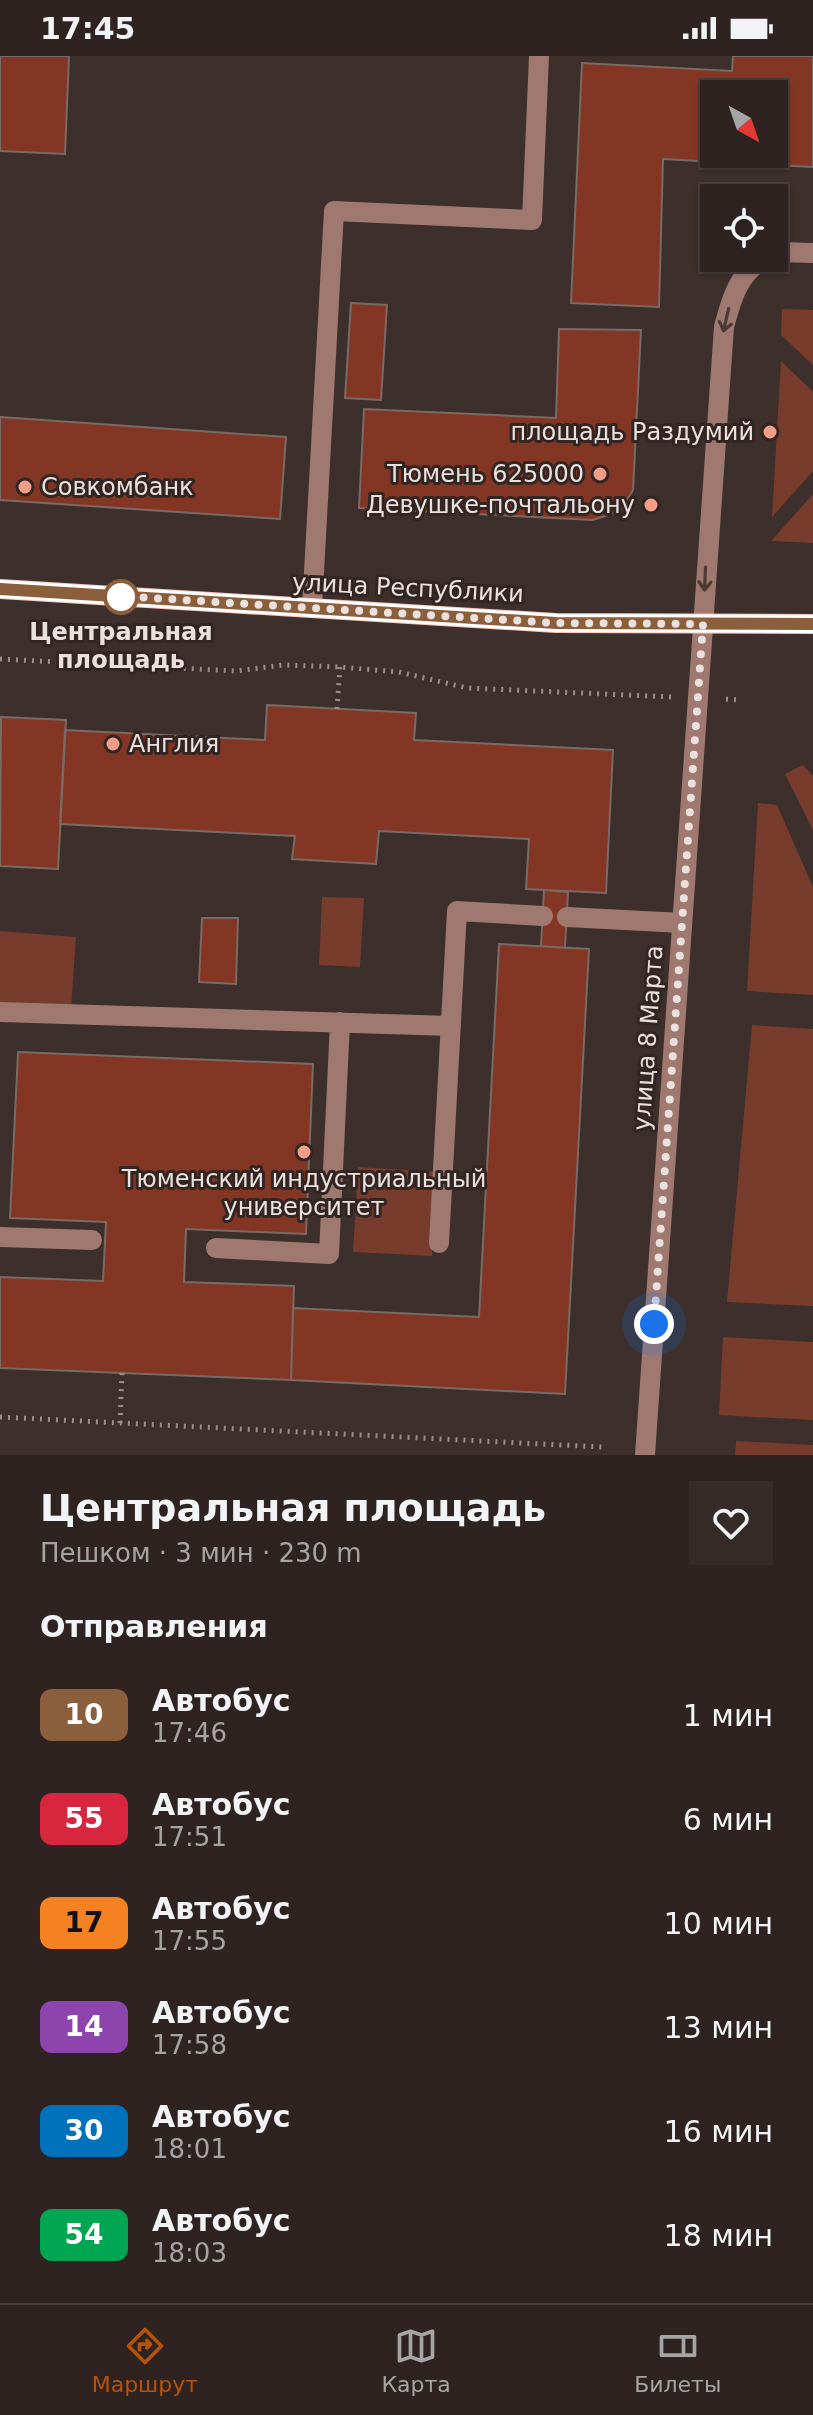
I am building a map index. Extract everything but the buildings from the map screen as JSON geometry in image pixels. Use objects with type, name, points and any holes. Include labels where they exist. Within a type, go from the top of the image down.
[{"type":"main road","name":"улица Республики","points":[[0,589],[556,623],[813,624]]},
{"type":"street","points":[[312,608],[334,211],[532,220],[539,56]]},
{"type":"street","points":[[788,252],[813,253]]},
{"type":"street","name":"улица 8 Марта","points":[[645,1455],[724,327],[733,292],[747,272]]},
{"type":"street","points":[[439,1243],[457,911],[543,916]]},
{"type":"street","points":[[567,917],[682,923]]},
{"type":"street","points":[[0,1012],[451,1026]]},
{"type":"street","points":[[216,1248],[329,1254],[340,1022]]},
{"type":"street","points":[[0,1237],[92,1240]]},
{"type":"path","points":[[0,659],[236,671],[284,665],[340,667],[399,672],[467,688],[740,700]]},
{"type":"path","points":[[337,709],[340,667]]},
{"type":"path","points":[[120,1423],[122,1373]]},
{"type":"path","points":[[0,1417],[602,1447]]},
{"type":"shaded area","points":[[782,309],[813,310],[813,365],[781,335]]},
{"type":"shaded area","points":[[781,361],[813,392],[813,471],[772,517]]},
{"type":"shaded area","points":[[813,494],[813,543],[771,541]]},
{"type":"shaded area","points":[[803,765],[813,776],[813,830],[785,774]]},
{"type":"shaded area","points":[[758,803],[777,805],[813,887],[813,995],[747,991]]},
{"type":"shaded area","points":[[322,897],[364,898],[360,967],[319,965]]},
{"type":"shaded area","points":[[0,931],[76,937],[71,1009],[0,1003]]},
{"type":"shaded area","points":[[752,1025],[813,1029],[813,1306],[727,1302]]},
{"type":"shaded area","points":[[358,1167],[437,1172],[432,1256],[353,1252]]},
{"type":"shaded area","points":[[723,1337],[813,1342],[813,1420],[719,1415]]},
{"type":"shaded area","points":[[736,1441],[813,1445],[813,1455],[735,1455]]},
{"type":"bus line","name":"10","points":[[0,589],[556,623],[813,624]]},
{"type":"place","name":"площадь Раздумий","points":[[770,432]]},
{"type":"place","name":"Тюмень 625000","points":[[600,474]]},
{"type":"place","name":"Совкомбанк","points":[[25,487]]},
{"type":"place","name":"Девушке-почтальону","points":[[651,505]]},
{"type":"place","name":"Центральная площадь","points":[[121,597]]},
{"type":"place","name":"Англия","points":[[113,744]]},
{"type":"place","name":"Тюменский индустриальный университет","points":[[304,1152]]},
{"type":"route","points":[[121,597],[118,596],[556,623],[703,624],[654,1324]]}]
